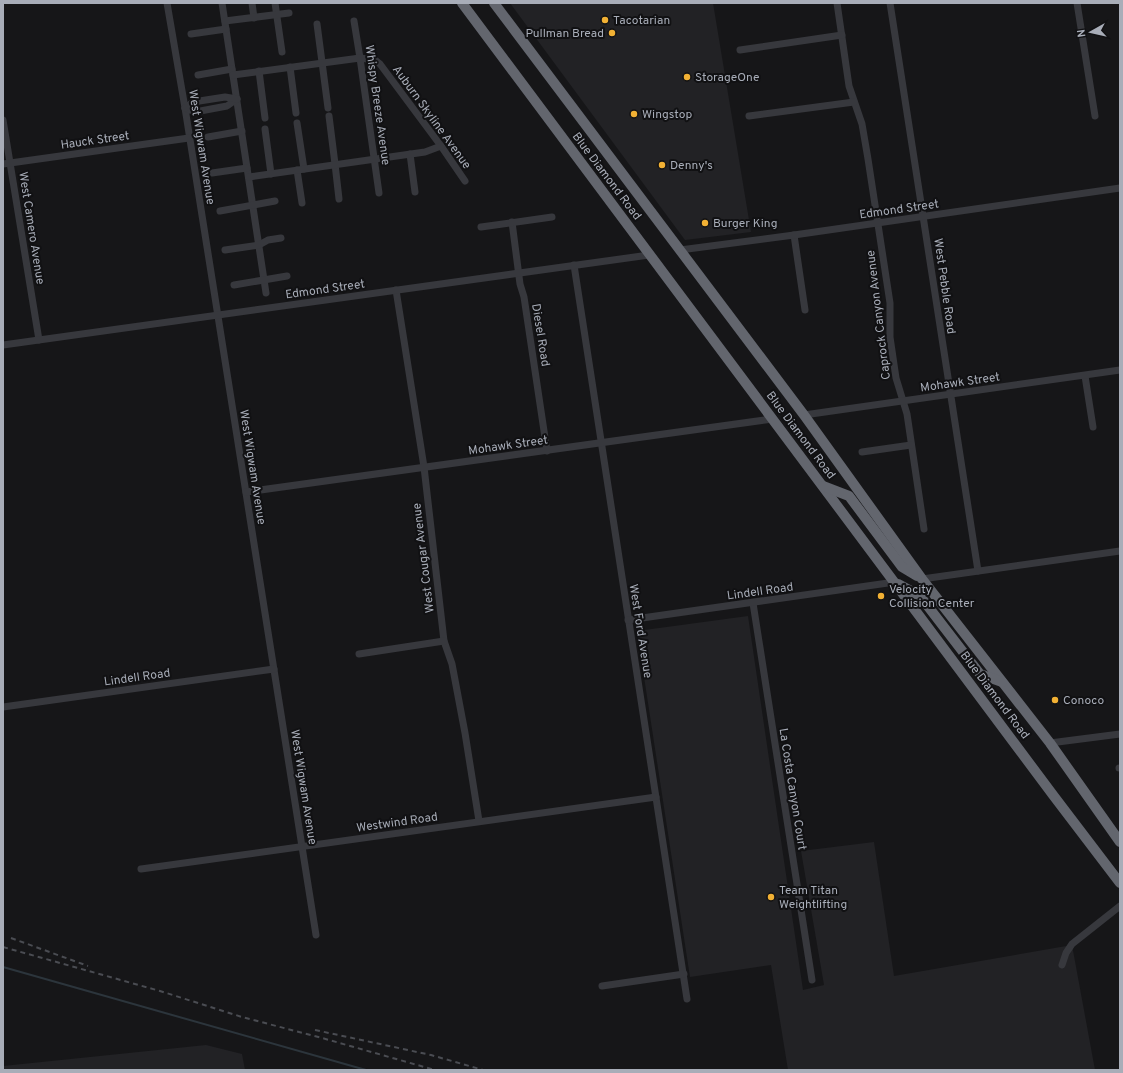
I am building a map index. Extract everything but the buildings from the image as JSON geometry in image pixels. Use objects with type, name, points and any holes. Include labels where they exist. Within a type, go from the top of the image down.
[{"type":"highway","name":"Blue Diamond Road","points":[[462,3],[1120,883]]},
{"type":"highway","name":"Blue Diamond Road","points":[[494,3],[804,415],[922,579],[1050,743],[1120,842]]},
{"type":"highway","points":[[822,486],[849,496],[902,567],[922,579]]},
{"type":"highway","points":[[894,582],[920,596],[980,674],[1002,682]]},
{"type":"street","name":"West Wigwam Avenue","points":[[166,3],[185,108],[316,935]]},
{"type":"street","points":[[222,3],[266,293]]},
{"type":"street","points":[[252,3],[254,18]]},
{"type":"street","points":[[275,3],[282,52]]},
{"type":"street","name":"Caprock Canyon Avenue","points":[[837,3],[849,86],[862,124],[890,303],[890,337],[896,378],[907,414],[924,529]]},
{"type":"street","name":"West Pebble Road","points":[[890,3],[978,571]]},
{"type":"street","points":[[1077,3],[1094,116]]},
{"type":"street","points":[[191,34],[254,18],[289,13]]},
{"type":"street","name":"Whispy Breeze Avenue","points":[[354,21],[379,193]]},
{"type":"street","points":[[317,24],[328,108]]},
{"type":"street","points":[[740,50],[842,35]]},
{"type":"street","points":[[198,75],[259,71],[360,58]]},
{"type":"street","name":"Auburn Skyline Avenue","points":[[360,58],[375,60],[380,64],[465,181]]},
{"type":"street","points":[[290,67],[296,112]]},
{"type":"street","points":[[259,71],[265,118]]},
{"type":"street","points":[[185,108],[195,112],[227,106],[237,99]]},
{"type":"street","points":[[749,116],[854,102]]},
{"type":"street","points":[[329,116],[339,199]]},
{"type":"street","name":"West Camero Avenue","points":[[3,120],[7,163],[39,340]]},
{"type":"street","points":[[297,123],[302,203]]},
{"type":"street","points":[[265,129],[271,174]]},
{"type":"street","points":[[208,137],[242,131]]},
{"type":"street","name":"Hauck Street","points":[[7,163],[189,138]]},
{"type":"street","points":[[249,177],[425,152],[441,146]]},
{"type":"street","points":[[410,154],[415,192]]},
{"type":"street","points":[[212,173],[247,168]]},
{"type":"street","name":"Edmond Street","points":[[680,250],[924,217],[1120,188]]},
{"type":"street","points":[[220,211],[275,201]]},
{"type":"street","points":[[481,227],[552,217]]},
{"type":"street","name":"Diesel Road","points":[[512,222],[520,273],[520,284],[524,297],[548,451]]},
{"type":"street","points":[[794,235],[805,310]]},
{"type":"street","points":[[225,250],[259,245],[268,240],[281,238]]},
{"type":"street","name":"Edmond Street","points":[[3,345],[650,255]]},
{"type":"street","name":"West Ford Avenue","points":[[574,265],[687,999]]},
{"type":"street","points":[[234,285],[287,276]]},
{"type":"street","name":"West Cougar Avenue","points":[[396,290],[424,467],[444,641],[453,672],[465,733],[479,821]]},
{"type":"street","name":"Mohawk Street","points":[[804,415],[1120,370]]},
{"type":"street","points":[[1085,376],[1093,427]]},
{"type":"street","name":"Mohawk Street","points":[[246,492],[772,419]]},
{"type":"street","points":[[862,452],[912,445]]},
{"type":"street","points":[[922,579],[1120,551]]},
{"type":"street","name":"Lindell Road","points":[[628,620],[894,582]]},
{"type":"street","name":"La Costa Canyon Court","points":[[753,603],[812,980]]},
{"type":"street","points":[[359,654],[444,641]]},
{"type":"street","name":"Lindell Road","points":[[3,707],[274,669]]},
{"type":"street","points":[[1050,743],[1120,734]]},
{"type":"street","name":"Westwind Road","points":[[141,869],[656,797]]},
{"type":"street","points":[[1062,965],[1066,953],[1072,944],[1118,907]]},
{"type":"street","points":[[602,986],[684,974]]},
{"type":"shaded area","points":[[510,3],[713,3],[751,232],[685,240]]},
{"type":"shaded area","points":[[748,616],[803,990],[824,985],[801,851],[874,842],[894,976],[1072,945],[1095,1070],[788,1070],[771,965],[690,977],[637,631]]},
{"type":"shaded area","points":[[206,1045],[242,1054],[245,1070],[3,1070],[3,1066]]},
{"type":"waterway","points":[[3,967],[366,1070]]},
{"type":"railway","points":[[11,938],[88,966]]},
{"type":"railway","points":[[3,947],[160,991],[242,1017],[435,1070]]},
{"type":"railway","points":[[315,1030],[431,1055],[483,1070]]},
{"type":"place","name":"Tacotarian","points":[[605,20]]},
{"type":"place","name":"Pullman Bread","points":[[612,33]]},
{"type":"place","name":"StorageOne","points":[[687,77]]},
{"type":"place","name":"Wingstop","points":[[634,114]]},
{"type":"place","name":"Denny's","points":[[662,165]]},
{"type":"place","name":"Burger King","points":[[705,223]]},
{"type":"place","name":"Velocity Collision Center","points":[[881,596]]},
{"type":"place","name":"Conoco","points":[[1055,700]]},
{"type":"place","name":"Team Titan Weightlifting","points":[[771,897]]}]
